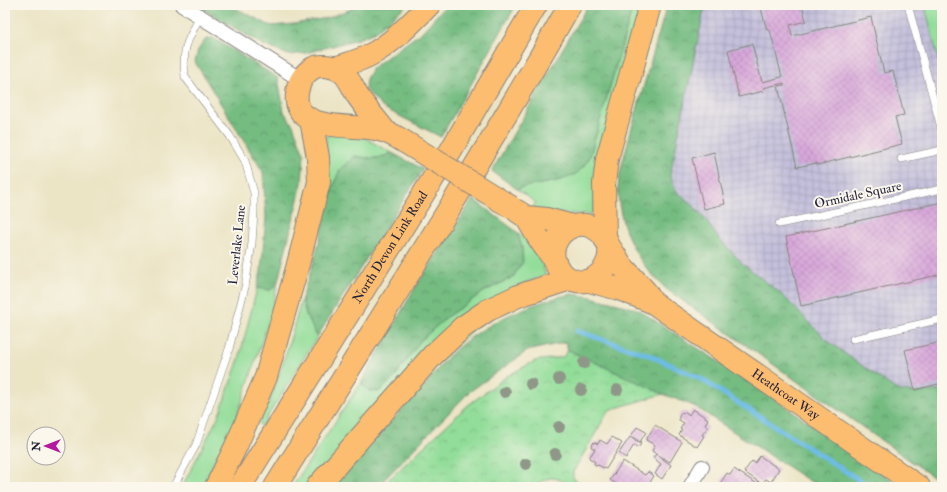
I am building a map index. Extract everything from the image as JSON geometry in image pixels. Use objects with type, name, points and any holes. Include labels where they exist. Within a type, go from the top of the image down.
[{"type":"main road","points":[[335,68],[370,55],[387,44],[406,28],[429,5]]},
{"type":"main road","name":"North Devon Link Road","points":[[240,487],[451,150],[536,5]]},
{"type":"main road","points":[[275,487],[476,166],[570,5]]},
{"type":"main road","points":[[317,487],[433,355],[462,327],[488,310],[518,296],[579,280],[597,277],[608,264],[610,255],[607,242],[604,184],[607,159],[650,5]]},
{"type":"main road","points":[[393,135],[358,96],[343,72],[335,68],[317,66],[309,70],[301,80],[297,91],[296,104],[301,113],[311,120],[334,125],[369,128],[393,135],[519,212],[573,226],[582,225],[592,227],[600,232],[607,242]]},
{"type":"main road","points":[[216,487],[236,446],[266,377],[297,268],[319,182],[318,157],[311,120]]},
{"type":"main road","points":[[519,212],[554,259]]},
{"type":"main road","points":[[573,226],[559,235],[553,251],[557,268],[562,274],[579,280]]},
{"type":"main road","name":"Heathcoat Way","points":[[607,242],[622,266],[646,292],[652,302]]},
{"type":"main road","name":"Heathcoat Way","points":[[579,280],[619,289],[652,302],[919,487]]},
{"type":"street","points":[[182,5],[301,80]]},
{"type":"street","points":[[690,487],[702,467]]},
{"type":"lane","points":[[908,5],[942,131]]},
{"type":"lane","name":"Leverlake Lane","points":[[173,487],[196,445],[229,349],[245,287],[252,243],[254,212],[254,193],[247,167],[238,149],[219,120],[185,77],[185,46],[200,16]]},
{"type":"lane","points":[[901,160],[942,150]]},
{"type":"lane","name":"Ormidale Square","points":[[779,224],[942,189]]},
{"type":"lane","points":[[853,338],[942,319]]},
{"type":"shaded area","points":[[705,5],[942,5],[942,390],[915,393],[897,390],[828,341],[779,292],[744,265],[718,238],[693,205],[675,190],[670,175]]},
{"type":"green space","points":[[196,5],[229,5],[271,26],[294,24],[327,18],[358,5],[407,5],[375,32],[358,39],[306,53],[289,55],[263,45]]},
{"type":"green space","points":[[446,5],[516,5],[441,137],[382,107],[365,89],[366,79],[372,68],[422,32]]},
{"type":"green space","points":[[588,5],[629,5],[631,13],[589,159],[578,172],[567,178],[517,189],[492,171]]},
{"type":"green space","points":[[629,5],[644,5],[594,210],[592,214],[569,214],[547,212],[532,208],[536,203],[517,189],[528,185],[548,183],[589,159],[631,13]]},
{"type":"green space","points":[[667,5],[705,5],[670,175],[675,190],[693,205],[718,238],[744,265],[779,292],[828,341],[897,390],[915,393],[942,390],[942,483],[669,291],[649,271],[633,248],[623,222],[620,208],[618,194],[619,180],[630,134]]},
{"type":"green space","points":[[928,5],[942,5],[942,76],[926,10]]},
{"type":"green space","points":[[213,38],[278,78],[284,112],[293,125],[304,154],[302,183],[277,285],[270,290],[257,288],[261,272],[266,217],[263,172],[195,62],[198,50],[206,39]]},
{"type":"green space","points":[[342,133],[363,137],[392,153],[374,158],[355,156],[340,169],[328,204],[326,136]]},
{"type":"green space","points":[[392,153],[423,169],[317,337],[305,312],[302,298],[315,257],[333,187],[340,169],[355,156],[374,158]]},
{"type":"green space","points":[[473,199],[517,232],[522,247],[523,262],[513,277],[485,291],[448,316],[420,341],[394,378],[379,392],[369,391],[361,383],[413,291]]},
{"type":"green space","points":[[517,232],[531,246],[539,257],[545,275],[520,285],[308,487],[292,487],[361,383],[369,391],[394,378],[420,341],[448,315],[485,291],[505,281],[522,247]]},
{"type":"green space","points":[[277,285],[272,311],[236,419],[202,487],[182,487],[219,415],[239,359],[257,288],[270,290]]},
{"type":"green space","points":[[572,294],[591,297],[637,309],[747,380],[902,487],[819,487],[694,406],[663,394],[568,350],[566,342],[527,351],[469,392],[377,487],[331,487],[418,393],[446,359],[463,343],[492,324],[508,316],[540,303]]},
{"type":"green space","points":[[302,298],[305,312],[317,337],[261,427],[259,423],[278,377]]},
{"type":"green space","points":[[568,350],[663,394],[609,410],[573,472],[573,478],[582,484],[573,487],[557,479],[549,478],[533,487],[381,487],[467,406],[507,376],[535,361],[563,357]]},
{"type":"building","points":[[760,5],[802,5],[806,21],[790,25],[792,36],[871,17],[884,73],[893,71],[904,115],[895,117],[902,144],[817,165],[817,163],[797,167],[778,86],[784,85],[784,83],[763,88],[764,91],[739,97],[728,50],[752,44],[762,82],[782,77],[770,30],[767,30]]},
{"type":"building","points":[[714,152],[725,204],[704,209],[692,158]]},
{"type":"building","points":[[942,202],[942,274],[801,306],[786,237]]},
{"type":"building","points":[[942,342],[942,383],[915,390],[905,350]]},
{"type":"building","points":[[693,409],[708,419],[705,425],[708,427],[702,435],[704,436],[697,447],[679,435],[682,430],[680,429],[684,423],[679,420],[679,416],[681,413],[686,412],[689,415]]},
{"type":"building","points":[[655,425],[682,442],[670,462],[652,451],[655,445],[646,440]]},
{"type":"building","points":[[637,427],[646,432],[640,442],[631,436]]},
{"type":"building","points":[[612,437],[622,443],[606,469],[598,465],[597,466],[594,464],[595,462],[589,458],[595,449],[591,447],[594,442],[598,444],[600,440],[607,444]]},
{"type":"building","points":[[630,437],[641,444],[638,448],[634,445],[626,458],[619,453]]},
{"type":"building","points":[[656,454],[671,465],[662,479],[655,474],[661,464],[653,458]]},
{"type":"building","points":[[760,456],[779,469],[771,482],[766,479],[762,484],[744,472],[752,461],[755,463]]},
{"type":"building","points":[[623,461],[645,475],[648,472],[654,476],[647,487],[621,487],[610,480]]},
{"type":"building","points":[[734,469],[762,487],[722,487],[719,485],[727,473],[730,475]]},
{"type":"waterway","points":[[577,331],[649,355],[701,379],[870,487]]}]
